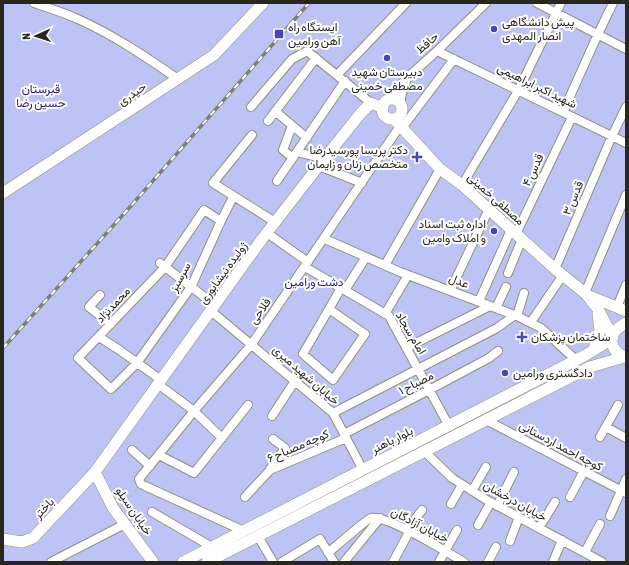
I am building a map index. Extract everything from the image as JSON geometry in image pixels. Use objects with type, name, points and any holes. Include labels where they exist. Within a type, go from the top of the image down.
[{"type":"main road","name":"حیدری","points":[[3,193],[214,55],[263,3]]},
{"type":"main road","points":[[371,103],[384,105],[395,100],[401,106],[401,112],[397,118],[399,124]]},
{"type":"main road","name":"ژولیده نیشابوری","points":[[95,472],[275,222],[321,162],[371,103]]},
{"type":"main road","name":"مصطفی خمینی","points":[[384,105],[383,111],[385,116],[399,124],[440,169],[462,185],[585,294]]},
{"type":"main road","points":[[585,294],[622,309]]},
{"type":"main road","points":[[585,294],[598,309],[612,338],[613,347],[625,357]]},
{"type":"main road","points":[[598,309],[600,330],[598,347],[608,350],[609,354],[607,361]]},
{"type":"main road","points":[[612,338],[615,332],[626,323]]},
{"type":"main road","name":"بلوار باهنر","points":[[183,562],[576,360],[612,338]]},
{"type":"main road","name":"بلوار باهنر","points":[[207,562],[590,367],[625,357]]},
{"type":"main road","name":"خیابان سیلو","points":[[95,472],[113,508],[153,562]]},
{"type":"main road","name":"باختر","points":[[3,539],[22,542],[33,538],[95,472]]},
{"type":"street","points":[[34,3],[80,20],[145,56],[178,79]]},
{"type":"street","points":[[337,75],[406,3]]},
{"type":"street","name":"حافظ","points":[[384,105],[408,77],[486,3]]},
{"type":"street","points":[[537,3],[626,49]]},
{"type":"street","points":[[462,185],[518,90],[562,3]]},
{"type":"street","points":[[563,112],[613,3]]},
{"type":"street","points":[[251,106],[292,59],[307,51],[371,103]]},
{"type":"street","name":"شهید اکبر ابراهیمی","points":[[437,51],[626,143]]},
{"type":"street","points":[[268,121],[316,58]]},
{"type":"street","name":"فلاحی","points":[[140,481],[150,466],[194,411],[251,345],[362,184],[399,124],[454,59]]},
{"type":"street","points":[[401,106],[401,97],[408,77]]},
{"type":"street","points":[[277,181],[345,81]]},
{"type":"street","name":"قدس ۳","points":[[533,319],[559,272],[612,136],[626,107]]},
{"type":"street","points":[[275,112],[307,138]]},
{"type":"street","name":"قدس ۴","points":[[516,234],[572,117]]},
{"type":"street","points":[[292,126],[283,150],[321,162],[362,184]]},
{"type":"street","points":[[252,134],[213,183],[233,197],[275,222]]},
{"type":"street","points":[[385,265],[440,169]]},
{"type":"street","points":[[585,294],[626,195]]},
{"type":"street","name":"سرسبز","points":[[78,358],[111,388],[137,363],[191,287],[233,197]]},
{"type":"street","points":[[450,291],[489,209]]},
{"type":"street","name":"محمدنژاد","points":[[78,358],[111,324],[162,265],[204,210],[221,221]]},
{"type":"street","name":"امام سجاد","points":[[267,233],[307,264],[343,289],[389,316],[449,426]]},
{"type":"street","points":[[508,273],[516,234]]},
{"type":"street","points":[[479,301],[516,234]]},
{"type":"street","name":"عدل","points":[[325,239],[408,275],[479,301],[541,328],[576,360]]},
{"type":"street","points":[[329,309],[365,334],[333,380],[303,354],[329,309],[366,257]]},
{"type":"street","name":"خیابان شهید میری","points":[[162,265],[191,287],[251,345],[333,413],[363,470]]},
{"type":"street","points":[[384,314],[408,275]]},
{"type":"street","points":[[622,309],[626,285]]},
{"type":"street","points":[[406,348],[493,307],[506,287]]},
{"type":"street","points":[[333,413],[497,328],[516,316],[524,293]]},
{"type":"street","points":[[100,295],[89,307],[111,324]]},
{"type":"street","points":[[99,337],[137,363],[194,411],[222,438]]},
{"type":"street","name":"مصباح ۱","points":[[345,436],[489,358],[498,351]]},
{"type":"street","points":[[272,416],[295,381]]},
{"type":"street","points":[[159,455],[194,473],[248,405]]},
{"type":"street","points":[[600,438],[618,405]]},
{"type":"street","name":"کوچه احمد اردستانی","points":[[486,420],[623,491]]},
{"type":"street","points":[[606,427],[626,438]]},
{"type":"street","name":"کوچه مصباح ۶","points":[[245,497],[270,470],[345,436]]},
{"type":"street","points":[[270,470],[285,448],[273,440]]},
{"type":"street","points":[[132,450],[150,466]]},
{"type":"street","name":"خیابان درخشان","points":[[424,451],[452,478],[462,485],[494,504],[602,562]]},
{"type":"street","points":[[472,491],[486,467]]},
{"type":"street","points":[[570,497],[584,471]]},
{"type":"street","points":[[478,525],[494,504],[514,472]]},
{"type":"street","points":[[610,516],[623,491],[626,479]]},
{"type":"street","points":[[140,481],[244,531]]},
{"type":"street","points":[[451,504],[462,485]]},
{"type":"street","points":[[539,528],[555,502]]},
{"type":"street","points":[[393,562],[408,531],[422,510]]},
{"type":"street","points":[[152,512],[212,547]]},
{"type":"street","points":[[510,541],[519,517]]},
{"type":"street","name":"خیابان آزادگان","points":[[328,553],[369,518],[380,518],[396,524],[464,562]]},
{"type":"street","points":[[344,562],[380,518]]},
{"type":"street","points":[[51,562],[125,524]]},
{"type":"street","points":[[585,552],[600,524]]},
{"type":"street","points":[[439,562],[457,530]]},
{"type":"street","points":[[258,536],[273,562]]},
{"type":"street","points":[[282,562],[320,539],[334,562]]},
{"type":"street","points":[[553,562],[562,540]]},
{"type":"street","points":[[488,562],[496,547]]},
{"type":"path","points":[[117,514],[140,481]]},
{"type":"green space","name":"دشت ورامین","points":[[3,3],[626,3],[626,562],[3,562]]},
{"type":"railway","points":[[3,348],[130,207],[309,3]]},
{"type":"place","name":"پیش دانشگاهی انصار المهدی","points":[[494,29]]},
{"type":"place","name":"ایستگاه راه آهن ورامین","points":[[279,34]]},
{"type":"place","name":"دبیرستان شهید مصطفی خمینی","points":[[387,58]]},
{"type":"place","name":"دکتر پریسا پورسیدرضا متخصص زنان و زایمان","points":[[417,157]]},
{"type":"place","name":"اداره ثبت اسناد و املاک وامین","points":[[494,231]]},
{"type":"place","name":"ساختمان پزشکان","points":[[522,337]]},
{"type":"place","name":"دادگستری ورامین","points":[[505,373]]},
{"type":"park label","name":"قبرستان حسین رضا","points":[[41,96]]}]
